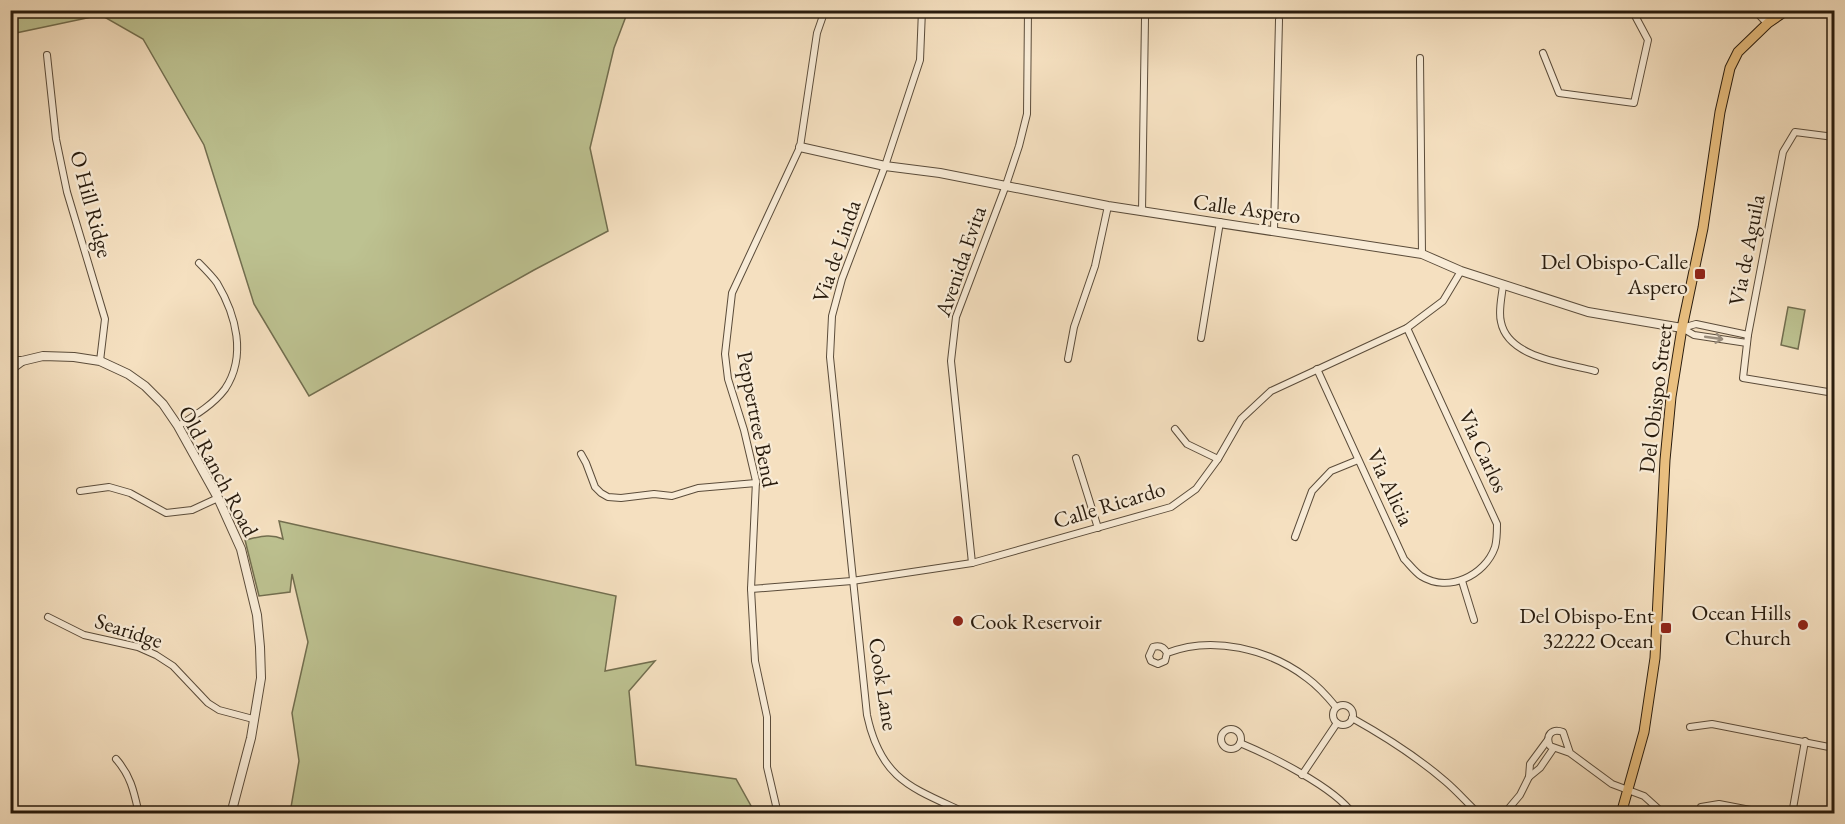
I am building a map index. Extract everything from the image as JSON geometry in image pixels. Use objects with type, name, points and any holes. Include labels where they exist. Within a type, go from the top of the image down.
[{"type":"main road","name":"Del Obispo Street","points":[[1624,812],[1644,732],[1655,658],[1665,460],[1671,397],[1682,328],[1703,228],[1720,112],[1730,68],[1738,52],[1768,23],[1786,10]]},
{"type":"street","name":"Peppertree Bend","points":[[778,813],[767,767],[767,717],[755,661],[751,589],[756,483],[744,430],[728,379],[725,354],[726,329],[732,293],[800,147],[817,33],[825,10]]},
{"type":"street","name":"Via de Linda","points":[[852,581],[830,357],[832,316],[842,279],[885,166],[920,60],[922,10]]},
{"type":"street","name":"Avenida Evita","points":[[972,563],[951,361],[956,317],[1006,185],[1027,114],[1028,10]]},
{"type":"street","points":[[1543,53],[1559,93],[1634,103],[1648,40],[1632,10]]},
{"type":"street","points":[[1756,10],[1768,23]]},
{"type":"street","points":[[1142,211],[1145,18]]},
{"type":"street","points":[[1274,230],[1279,20]]},
{"type":"street","name":"O Hill Ridge","points":[[47,55],[56,139],[65,182],[105,319],[100,361]]},
{"type":"street","points":[[1420,58],[1422,254]]},
{"type":"street","name":"Via de Aguila","points":[[1834,137],[1795,132],[1783,152],[1748,335],[1743,378],[1834,393]]},
{"type":"street","name":"Calle Aspero","points":[[800,147],[885,166],[940,173],[1108,206],[1422,254],[1461,271],[1588,312],[1682,328],[1694,335],[1747,343]]},
{"type":"street","points":[[1068,359],[1074,327],[1095,266],[1108,206]]},
{"type":"street","points":[[1201,338],[1220,222]]},
{"type":"street","points":[[177,426],[215,399],[225,389],[231,377],[237,350],[237,332],[227,304],[216,282],[199,263]]},
{"type":"street","name":"Calle Ricardo","points":[[751,589],[852,581],[972,563],[1171,507],[1196,489],[1218,459],[1241,419],[1271,391],[1407,328],[1443,301],[1461,271]]},
{"type":"street","points":[[1503,285],[1500,322],[1510,342],[1527,353],[1595,371]]},
{"type":"street","name":"Calle Aspero","points":[[1682,328],[1696,324],[1748,335]]},
{"type":"street","name":"Via Carlos","points":[[1407,328],[1497,524],[1495,547],[1484,567],[1462,581]]},
{"type":"street","name":"Old Ranch Road","points":[[10,361],[43,356],[74,357],[100,361],[128,374],[145,386],[163,404],[218,498],[241,549],[257,615],[261,678],[251,738],[231,813]]},
{"type":"street","name":"Old Ranch Road","points":[[10,370],[22,361]]},
{"type":"street","name":"Via Alicia","points":[[1317,369],[1404,559],[1420,576],[1442,584],[1462,581]]},
{"type":"street","points":[[1174,429],[1187,444],[1218,459]]},
{"type":"street","points":[[581,454],[595,487],[608,497],[621,498],[654,494],[672,496],[698,488],[756,483]]},
{"type":"street","points":[[1076,458],[1098,528]]},
{"type":"street","points":[[1295,537],[1312,491],[1331,471],[1358,460]]},
{"type":"street","points":[[80,491],[109,487],[130,493],[166,513],[192,510],[218,498]]},
{"type":"street","name":"Cook Lane","points":[[852,581],[867,715],[876,748],[890,769],[908,784],[968,813]]},
{"type":"street","points":[[1462,581],[1474,621]]},
{"type":"street","name":"Searidge","points":[[48,617],[84,634],[138,647],[156,655],[173,666],[208,703],[219,710],[253,719]]},
{"type":"street","points":[[1167,653],[1182,647],[1215,645],[1269,656],[1306,677],[1320,688],[1336,707]]},
{"type":"street","points":[[1342,704],[1349,706],[1353,712],[1352,718],[1346,724],[1337,723],[1333,718],[1333,712],[1342,704]]},
{"type":"street","points":[[1352,718],[1396,743],[1420,760],[1479,813]]},
{"type":"street","points":[[1302,774],[1337,723]]},
{"type":"street","points":[[1690,726],[1712,724],[1834,747]]},
{"type":"street","points":[[1504,813],[1520,795],[1529,777],[1530,764],[1552,731],[1563,732],[1570,753]]},
{"type":"street","points":[[1547,741],[1553,748],[1570,753],[1612,784],[1644,795],[1664,813]]},
{"type":"street","points":[[1791,813],[1805,741]]},
{"type":"street","points":[[1240,743],[1302,774],[1338,799],[1353,813]]},
{"type":"street","points":[[1529,777],[1540,768],[1553,748]]},
{"type":"street","points":[[116,759],[132,783],[138,813]]},
{"type":"street","points":[[1701,807],[1719,804],[1771,813]]},
{"type":"green space","points":[[10,11],[628,11],[614,48],[590,148],[608,231],[309,396],[254,304],[204,145],[143,39],[101,15],[11,34]]},
{"type":"green space","points":[[1788,307],[1805,310],[1798,349],[1781,345]]},
{"type":"green space","points":[[279,521],[616,596],[605,671],[655,661],[629,691],[636,765],[736,779],[755,813],[290,813],[299,761],[292,713],[308,642],[292,574],[290,592],[259,596],[245,540],[269,536],[283,539]]},
{"type":"place","name":"Del Obispo-Calle Aspero","points":[[1700,274]]},
{"type":"place","name":"Cook Reservoir","points":[[958,621]]},
{"type":"place","name":"Ocean Hills Church","points":[[1803,625]]},
{"type":"place","name":"Del Obispo-Ent 32222 Ocean","points":[[1666,628]]}]
